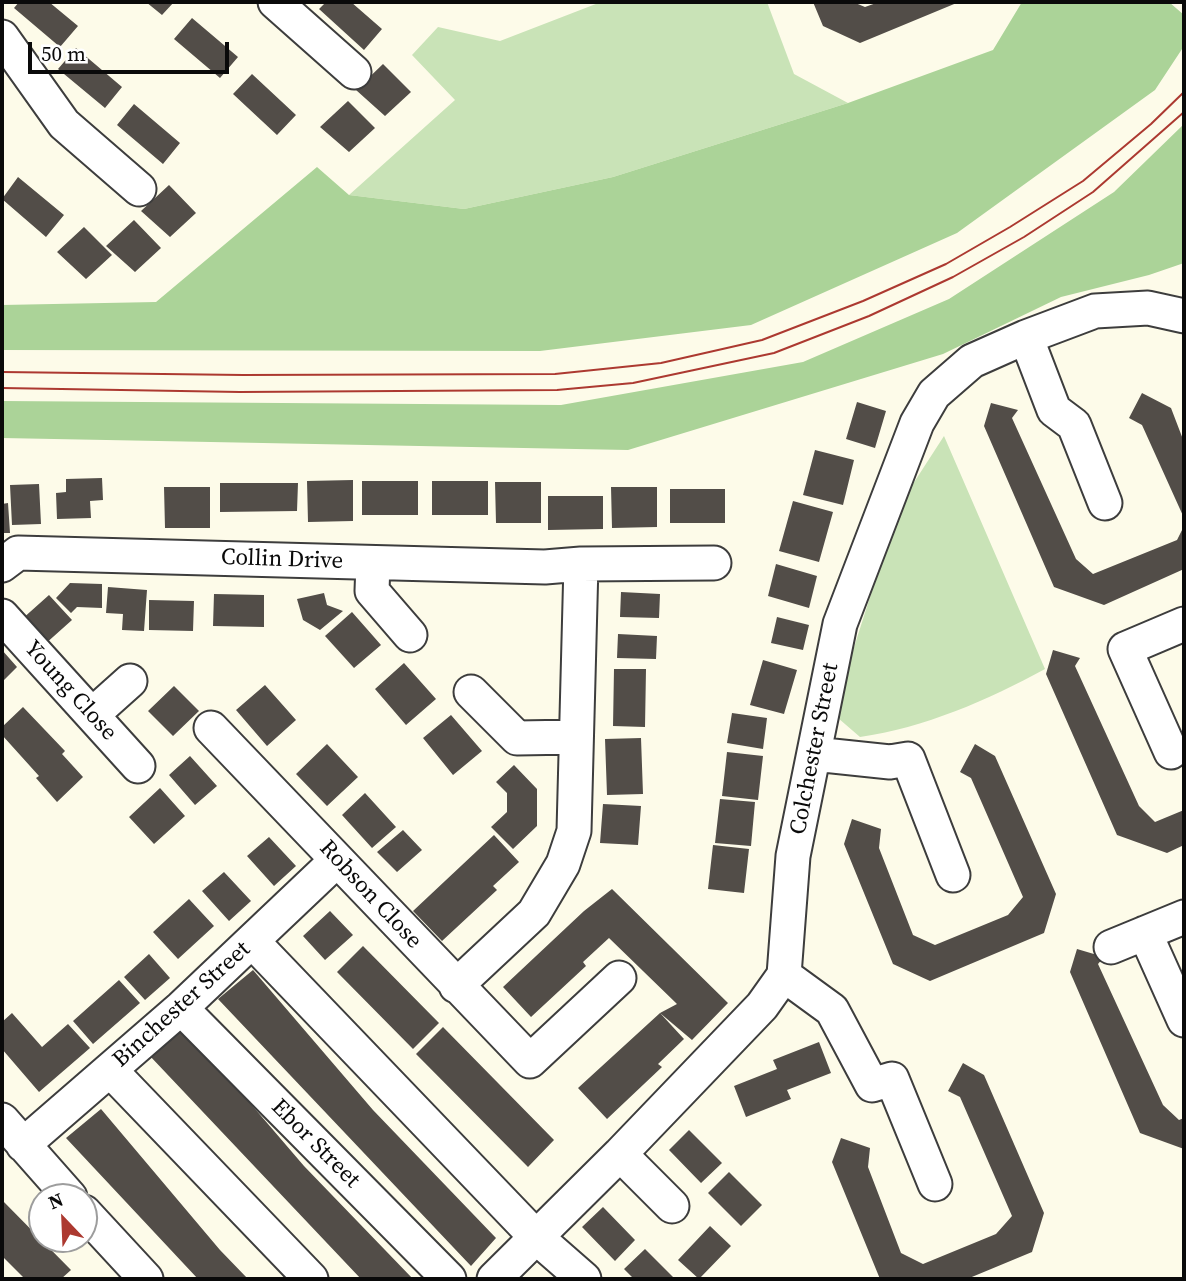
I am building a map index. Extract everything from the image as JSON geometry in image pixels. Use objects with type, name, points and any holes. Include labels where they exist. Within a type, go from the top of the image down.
[{"type":"street","points":[[275,2],[354,72]]},
{"type":"street","points":[[2,37],[64,124],[139,189]]},
{"type":"street","name":"Colchester Street","points":[[784,975],[793,856],[840,624],[917,423],[934,394],[972,361],[1095,311],[1148,308],[1184,316]]},
{"type":"street","points":[[1026,337],[1054,410],[1074,425],[1105,503]]},
{"type":"street","name":"Collin Drive","points":[[10,559],[373,562],[545,567],[580,564],[714,563]]},
{"type":"street","points":[[373,562],[372,591],[410,635]]},
{"type":"street","points":[[456,985],[534,913],[563,864],[574,831],[580,564]]},
{"type":"street","name":"Young Close","points":[[2,617],[138,766]]},
{"type":"street","points":[[1171,752],[1125,649],[1184,624]]},
{"type":"street","points":[[92,715],[131,681]]},
{"type":"street","points":[[471,692],[517,738],[576,737]]},
{"type":"street","name":"Robson Close","points":[[211,728],[530,1060],[619,978]]},
{"type":"street","points":[[814,754],[890,762],[908,759],[953,875]]},
{"type":"street","name":"Binchester Street","points":[[23,1145],[181,1008],[337,860]]},
{"type":"street","points":[[1111,947],[1184,917]]},
{"type":"street","points":[[1145,933],[1184,1020]]},
{"type":"street","points":[[252,941],[536,1237],[584,1279]]},
{"type":"street","points":[[494,1279],[620,1154],[762,1006],[784,975],[832,1010],[873,1086],[892,1079],[935,1184]]},
{"type":"street","name":"Ebor Street","points":[[181,1008],[450,1279]]},
{"type":"street","points":[[110,1070],[311,1279]]},
{"type":"street","points":[[2,1120],[57,1183]]},
{"type":"street","points":[[620,1154],[672,1206]]},
{"type":"street","points":[[98,1227],[146,1279]]},
{"type":"green space","points":[[601,2],[767,2],[794,74],[848,103],[613,177],[464,209],[349,195],[455,100],[412,55],[438,27],[500,41]]},
{"type":"green space","points":[[1022,2],[1169,2],[1184,15],[1184,46],[1155,90],[957,233],[751,325],[540,351],[2,350],[2,305],[156,302],[317,167],[349,195],[464,209],[613,177],[848,103],[993,50]]},
{"type":"green space","points":[[1184,124],[1184,263],[1149,275],[1061,297],[943,354],[628,450],[2,438],[2,401],[561,405],[803,362],[949,299],[1114,192]]},
{"type":"green space","points":[[944,436],[1045,669],[932,720],[860,737],[838,718],[849,663],[878,572],[911,487]]},
{"type":"building","points":[[19,2],[49,2],[78,26],[60,47],[14,8]]},
{"type":"building","points":[[146,2],[174,2],[162,15]]},
{"type":"building","points":[[326,2],[351,2],[382,29],[364,50],[319,9]]},
{"type":"building","points":[[813,2],[853,2],[865,7],[879,2],[959,2],[860,43],[823,26]]},
{"type":"building","points":[[192,18],[238,57],[220,78],[174,39]]},
{"type":"building","points":[[76,48],[122,87],[105,108],[58,69]]},
{"type":"building","points":[[383,64],[411,92],[385,116],[356,90]]},
{"type":"building","points":[[252,74],[296,115],[277,135],[233,94]]},
{"type":"building","points":[[348,101],[375,128],[349,152],[320,127]]},
{"type":"building","points":[[134,104],[180,143],[163,164],[117,125]]},
{"type":"building","points":[[18,177],[64,215],[46,237],[2,199]]},
{"type":"building","points":[[169,185],[196,213],[170,237],[141,211]]},
{"type":"building","points":[[134,220],[161,248],[135,272],[106,246]]},
{"type":"building","points":[[84,227],[112,255],[86,279],[57,252]]},
{"type":"building","points":[[1142,393],[1171,408],[1184,442],[1184,518],[1142,425],[1129,418]]},
{"type":"building","points":[[857,402],[886,411],[875,448],[846,439]]},
{"type":"building","points":[[991,403],[1018,410],[1012,418],[1076,559],[1093,574],[1177,540],[1184,526],[1184,569],[1104,605],[1054,587],[984,426]]},
{"type":"building","points":[[815,450],[854,460],[843,505],[803,495]]},
{"type":"building","points":[[102,478],[103,500],[90,501],[91,518],[57,519],[56,493],[66,492],[66,479]]},
{"type":"building","points":[[353,480],[353,521],[308,522],[307,481]]},
{"type":"building","points":[[362,481],[418,481],[418,515],[362,515]]},
{"type":"building","points":[[432,481],[488,481],[488,515],[432,515]]},
{"type":"building","points":[[495,482],[541,482],[541,523],[496,523]]},
{"type":"building","points":[[220,483],[298,483],[297,511],[220,512]]},
{"type":"building","points":[[39,484],[41,524],[12,525],[10,485]]},
{"type":"building","points":[[164,487],[210,487],[210,528],[165,528]]},
{"type":"building","points":[[611,487],[657,487],[657,527],[612,528]]},
{"type":"building","points":[[670,489],[725,489],[725,523],[670,523]]},
{"type":"building","points":[[548,496],[603,496],[603,529],[548,530]]},
{"type":"building","points":[[793,501],[833,512],[819,562],[779,551]]},
{"type":"building","points":[[8,503],[10,533],[2,533],[2,504]]},
{"type":"building","points":[[776,564],[817,576],[809,608],[768,596]]},
{"type":"building","points":[[70,583],[102,584],[102,608],[77,607],[71,613],[56,598]]},
{"type":"building","points":[[108,587],[147,590],[144,631],[122,630],[123,614],[106,613]]},
{"type":"building","points":[[621,592],[660,594],[659,618],[620,617]]},
{"type":"building","points":[[324,593],[327,605],[343,611],[320,630],[303,620],[297,599]]},
{"type":"building","points":[[214,594],[264,595],[264,627],[213,626]]},
{"type":"building","points":[[49,595],[72,620],[44,645],[21,620]]},
{"type":"building","points":[[149,600],[194,601],[193,631],[149,630]]},
{"type":"building","points":[[352,612],[381,645],[354,668],[325,636]]},
{"type":"building","points":[[777,617],[809,625],[803,650],[771,643]]},
{"type":"building","points":[[618,634],[657,636],[656,659],[617,658]]},
{"type":"building","points":[[2,650],[17,667],[2,682]]},
{"type":"building","points":[[1053,650],[1080,658],[1075,666],[1139,806],[1155,822],[1184,810],[1184,845],[1167,853],[1117,835],[1046,674]]},
{"type":"building","points":[[763,660],[797,670],[784,714],[750,705]]},
{"type":"building","points":[[404,663],[436,699],[406,725],[375,689]]},
{"type":"building","points":[[614,669],[646,669],[645,727],[613,726]]},
{"type":"building","points":[[265,685],[296,720],[267,746],[236,710]]},
{"type":"building","points":[[174,686],[199,711],[173,736],[148,711]]},
{"type":"building","points":[[23,707],[65,751],[62,754],[83,777],[57,802],[36,778],[39,776],[2,735],[2,727]]},
{"type":"building","points":[[732,713],[767,718],[763,749],[727,743]]},
{"type":"building","points":[[451,715],[482,751],[453,775],[423,738]]},
{"type":"building","points":[[641,738],[643,794],[607,795],[605,739]]},
{"type":"building","points":[[327,744],[358,777],[327,806],[296,774]]},
{"type":"building","points":[[975,744],[995,756],[1056,894],[1044,933],[930,981],[893,964],[844,844],[852,819],[881,829],[879,848],[913,935],[935,945],[1008,915],[1023,897],[971,778],[960,772]]},
{"type":"building","points":[[727,752],[763,756],[758,800],[722,796]]},
{"type":"building","points":[[190,756],[217,786],[195,805],[169,775]]},
{"type":"building","points":[[514,765],[537,789],[537,826],[513,849],[491,827],[507,812],[507,793],[496,782]]},
{"type":"building","points":[[160,788],[185,816],[154,844],[129,817]]},
{"type":"building","points":[[365,793],[396,827],[372,848],[342,815]]},
{"type":"building","points":[[720,799],[755,802],[751,846],[715,843]]},
{"type":"building","points":[[603,804],[641,806],[638,845],[600,843]]},
{"type":"building","points":[[403,830],[422,850],[397,872],[377,852]]},
{"type":"building","points":[[494,835],[519,862],[493,886],[497,890],[442,941],[413,911]]},
{"type":"building","points":[[269,837],[296,866],[274,886],[247,856]]},
{"type":"building","points":[[713,845],[749,849],[744,893],[708,889]]},
{"type":"building","points":[[224,872],[251,901],[229,921],[202,891]]},
{"type":"building","points":[[612,889],[728,1003],[692,1040],[660,1013],[677,1004],[609,938],[583,962],[586,966],[531,1017],[503,987],[584,911]]},
{"type":"building","points":[[189,899],[214,926],[178,959],[153,932]]},
{"type":"building","points":[[330,911],[353,935],[325,960],[303,936]]},
{"type":"building","points":[[363,946],[439,1023],[413,1049],[337,972]]},
{"type":"building","points":[[1077,949],[1104,957],[1098,964],[1163,1105],[1179,1120],[1184,1118],[1184,1149],[1140,1133],[1070,972]]},
{"type":"building","points":[[149,954],[170,978],[145,1000],[124,977]]},
{"type":"building","points":[[253,970],[373,1110],[496,1238],[471,1266],[218,999]]},
{"type":"building","points":[[119,980],[140,1003],[93,1044],[73,1021]]},
{"type":"building","points":[[12,1013],[42,1047],[68,1024],[90,1048],[39,1092],[2,1049],[2,1022]]},
{"type":"building","points":[[660,1013],[684,1039],[658,1064],[662,1067],[607,1119],[578,1088]]},
{"type":"building","points":[[184,1026],[304,1166],[413,1279],[361,1279],[149,1055]]},
{"type":"building","points":[[443,1027],[554,1140],[528,1167],[416,1054]]},
{"type":"building","points":[[819,1042],[831,1073],[787,1090],[791,1099],[746,1117],[734,1086],[777,1069],[773,1060]]},
{"type":"building","points":[[963,1063],[984,1075],[1044,1213],[1032,1252],[967,1279],[880,1279],[832,1162],[841,1138],[870,1148],[868,1167],[901,1253],[923,1264],[996,1234],[1012,1216],[960,1097],[948,1091]]},
{"type":"building","points":[[101,1109],[220,1250],[248,1279],[198,1279],[66,1138]]},
{"type":"building","points":[[689,1130],[722,1163],[701,1183],[669,1150]]},
{"type":"building","points":[[729,1172],[762,1205],[741,1226],[708,1193]]},
{"type":"building","points":[[2,1200],[28,1226],[28,1253],[54,1253],[71,1270],[61,1279],[25,1279],[2,1256]]},
{"type":"building","points":[[603,1207],[635,1240],[615,1261],[582,1227]]},
{"type":"building","points":[[710,1226],[731,1246],[699,1279],[678,1260]]},
{"type":"building","points":[[645,1249],[675,1279],[634,1279],[624,1269]]},
{"type":"tram line","points":[[2,372],[243,375],[555,374],[661,363],[762,340],[863,301],[946,264],[1010,227],[1083,181],[1151,124],[1184,92]]},
{"type":"tram line","points":[[2,388],[240,392],[557,390],[633,383],[774,353],[869,316],[953,277],[1024,237],[1093,192],[1184,112]]}]
